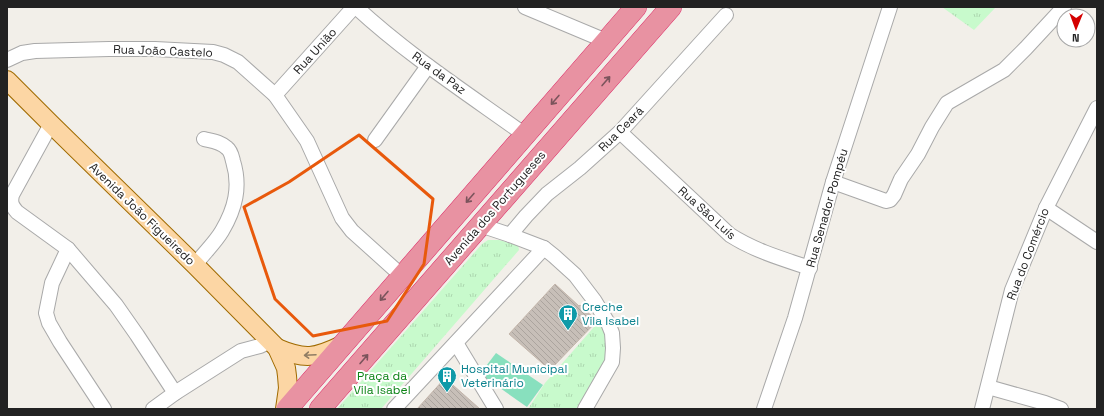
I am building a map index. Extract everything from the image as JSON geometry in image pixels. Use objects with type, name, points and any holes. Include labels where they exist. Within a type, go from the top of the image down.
[{"type":"highway","points":[[286,409],[636,7]]},
{"type":"highway","name":"Avenida dos Portugueses","points":[[320,409],[671,7]]},
{"type":"highway","points":[[518,182],[533,153],[585,95],[588,88],[586,85],[573,79]]},
{"type":"main road","name":"Avenida João Figueiredo","points":[[7,80],[273,344],[288,353],[298,356],[319,355],[342,345]]},
{"type":"main road","name":"Avenida João Figueiredo","points":[[273,344],[284,363],[287,376],[288,388],[286,409]]},
{"type":"street","name":"Rua da Paz","points":[[355,7],[428,66],[525,135]]},
{"type":"street","name":"Rua União","points":[[275,95],[355,7]]},
{"type":"street","points":[[525,7],[606,41]]},
{"type":"street","name":"Rua Senador Pompéu","points":[[764,409],[795,318],[833,182],[890,7]]},
{"type":"street","points":[[833,182],[886,201],[890,200],[947,103],[1004,70],[1064,7]]},
{"type":"street","name":"Rua Ceará","points":[[510,235],[547,194],[580,168],[620,132],[726,15]]},
{"type":"street","name":"Rua João Castelo","points":[[7,60],[35,51],[116,49],[213,52],[224,55],[238,62],[275,95],[307,141],[342,218],[352,232],[402,276]]},
{"type":"street","points":[[375,140],[428,66]]},
{"type":"street","name":"Rua do Comércio","points":[[982,409],[1012,290],[1046,208],[1097,108]]},
{"type":"street","points":[[51,124],[12,195],[11,202],[13,207],[17,212],[68,250],[116,305],[137,335],[174,394]]},
{"type":"street","name":"Rua São Luís","points":[[620,132],[730,235],[743,243],[776,257],[810,268]]},
{"type":"street","points":[[195,265],[221,233],[230,216],[235,198],[237,182],[232,154],[228,148],[218,142],[204,139]]},
{"type":"street","points":[[1046,208],[1097,242]]},
{"type":"street","points":[[480,225],[544,248],[575,275],[594,300],[604,317],[612,333],[612,362],[585,409]]},
{"type":"street","points":[[394,409],[544,248]]},
{"type":"street","points":[[68,250],[52,283],[46,313],[49,323],[60,342],[104,409]]},
{"type":"street","points":[[456,343],[496,409]]},
{"type":"street","points":[[154,409],[174,394],[240,351],[273,344]]},
{"type":"street","points":[[988,387],[1061,409]]},
{"type":"highlighted area","points":[[359,135],[433,199],[424,264],[387,321],[313,336],[275,299],[244,207],[289,182]]},
{"type":"green space","points":[[942,7],[996,7],[974,30]]},
{"type":"green space","name":"Praça da Vila Isabel","points":[[488,240],[499,240],[518,245],[519,250],[381,409],[337,409],[482,244]]},
{"type":"green space","points":[[601,319],[608,328],[609,355],[576,409],[528,409],[545,383]]},
{"type":"green space","points":[[496,353],[543,385],[527,407],[480,374]]},
{"type":"building","name":"Creche Vila Isabel","points":[[555,284],[597,321],[550,370],[509,334]]},
{"type":"building","name":"Hospital Municipal Veterinário","points":[[445,378],[480,409],[417,409]]},
{"type":"place","name":"Creche Vila Isabel","points":[[568,331]]},
{"type":"place","name":"Hospital Municipal Veterinário","points":[[447,393]]}]
